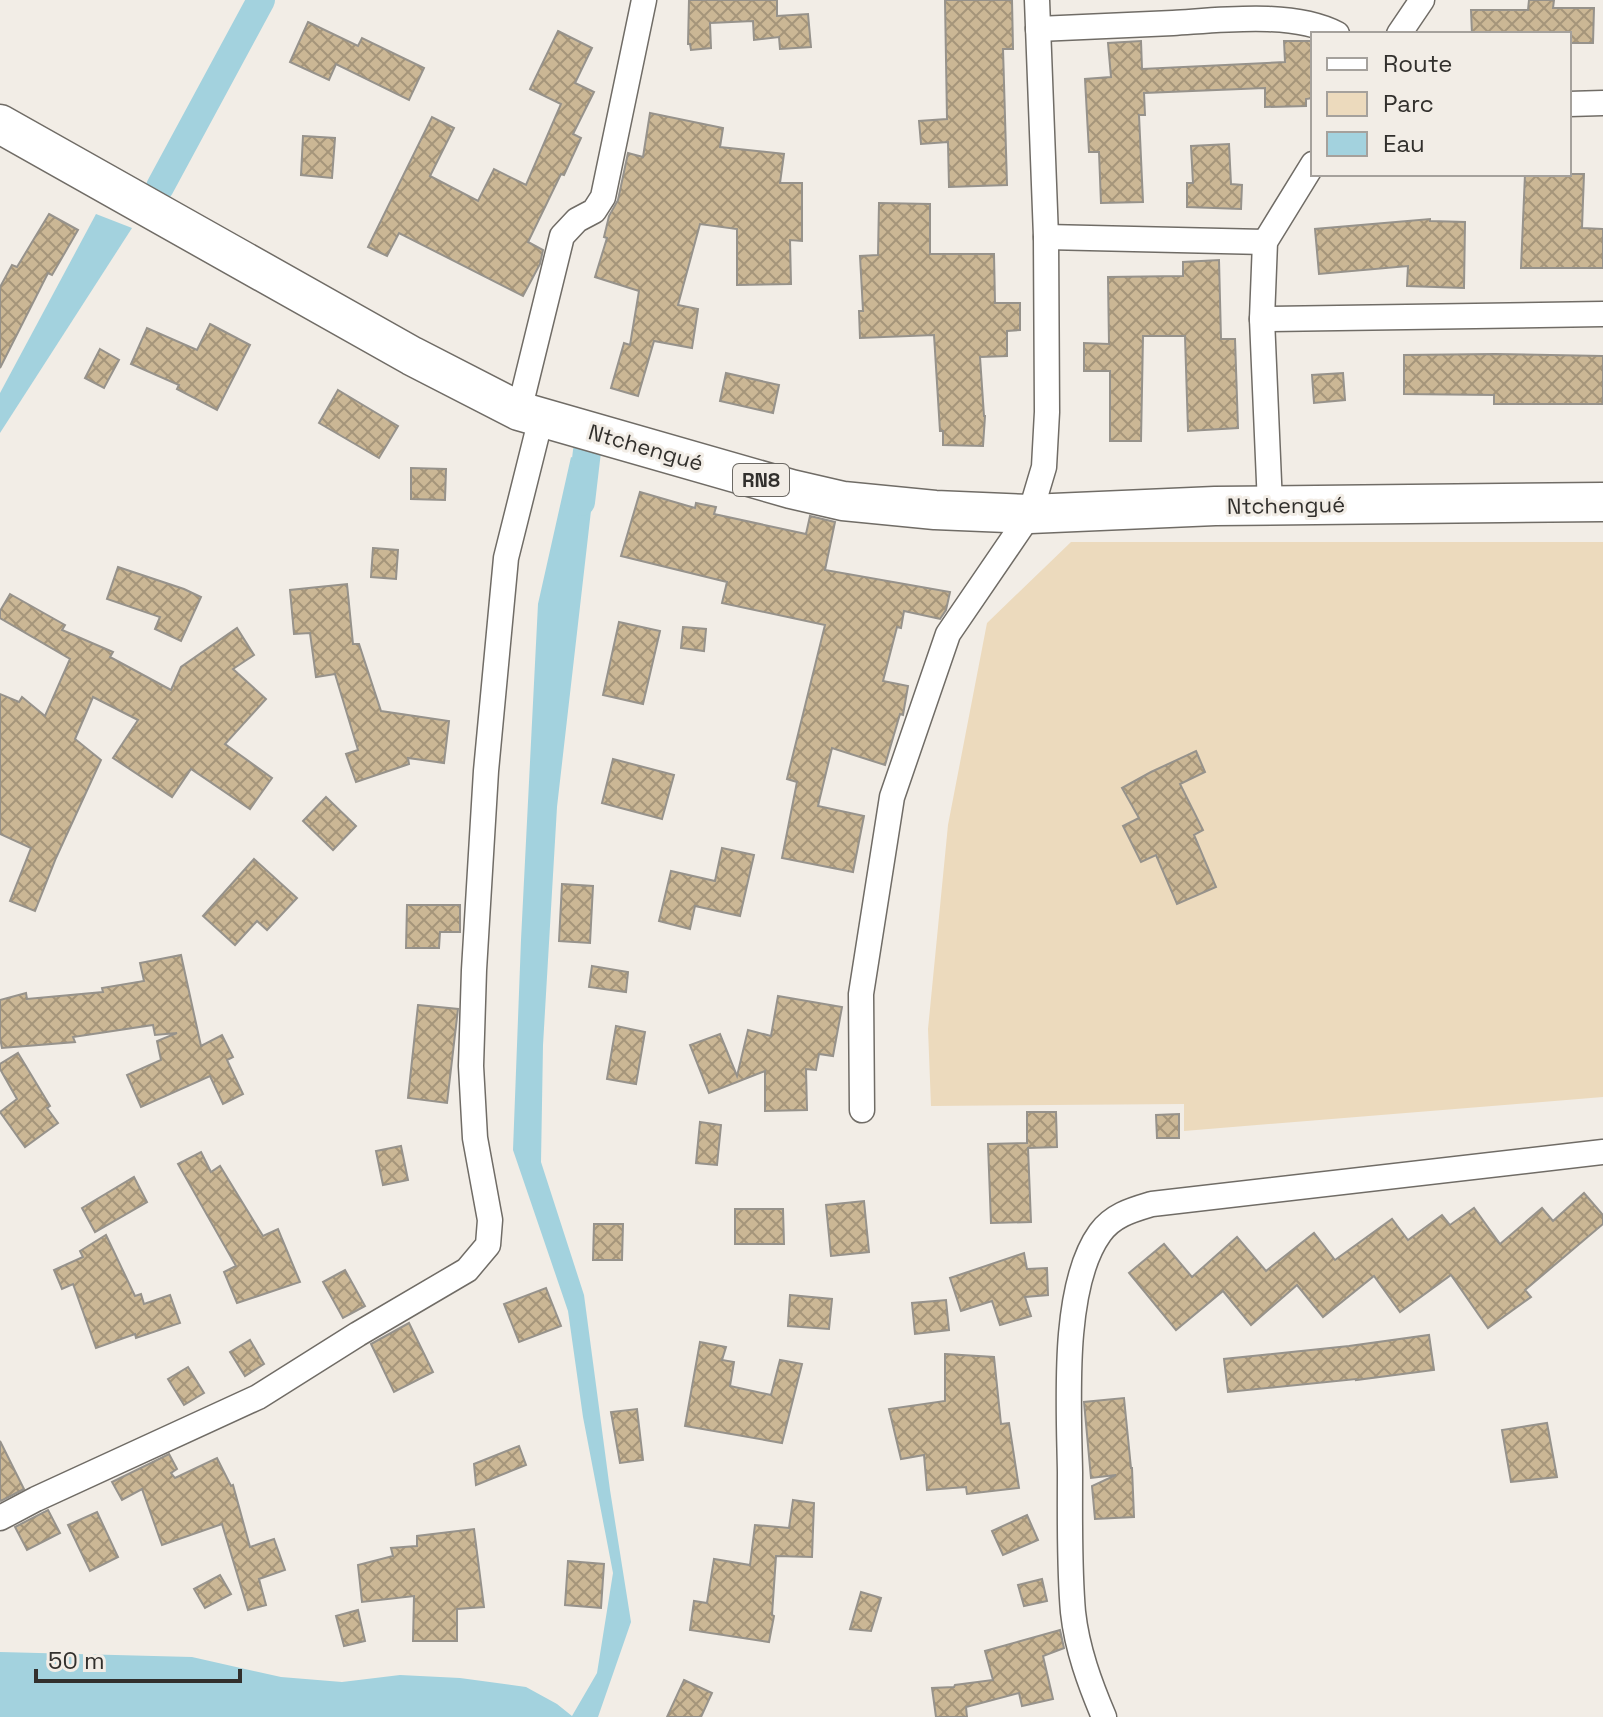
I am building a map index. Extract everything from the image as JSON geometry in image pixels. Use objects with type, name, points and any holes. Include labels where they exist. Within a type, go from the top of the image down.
[{"type":"main road","name":"Ntchengué","points":[[0,124],[412,356],[530,415],[791,489],[843,501],[935,510],[1030,514],[1215,506],[1603,502]]},
{"type":"street","points":[[0,1518],[258,1397],[467,1270],[488,1245],[490,1220],[475,1138],[471,1066],[484,801],[506,558],[562,236],[577,220],[594,211],[603,197],[644,0]]},
{"type":"street","points":[[862,1110],[861,994],[892,797],[948,634],[1030,514],[1044,467],[1047,412],[1046,237],[1037,0]]},
{"type":"street","points":[[1400,32],[1422,0]]},
{"type":"street","points":[[1038,29],[1248,19],[1299,22],[1333,32]]},
{"type":"street","points":[[1571,104],[1603,103]]},
{"type":"street","points":[[1270,505],[1262,319],[1265,242],[1311,167]]},
{"type":"street","points":[[1046,237],[1265,242]]},
{"type":"street","points":[[1262,319],[1603,314]]},
{"type":"street","points":[[1104,1717],[1088,1678],[1073,1614],[1070,1501],[1070,1352],[1075,1298],[1100,1232],[1117,1216],[1152,1204],[1603,1152]]},
{"type":"green space","points":[[1071,542],[1603,542],[1603,1097],[1184,1131],[1184,1104],[931,1106],[928,1029],[948,825],[987,623]]},
{"type":"water","points":[[96,214],[132,228],[0,433],[0,393]]},
{"type":"water","points":[[571,457],[596,467],[557,807],[543,1045],[541,1162],[584,1295],[631,1622],[598,1717],[0,1717],[0,1652],[192,1657],[281,1677],[342,1682],[400,1675],[460,1678],[526,1687],[572,1716],[597,1673],[613,1573],[583,1417],[568,1311],[513,1150],[538,604]]},
{"type":"building","points":[[689,0],[777,0],[777,16],[808,14],[811,47],[780,49],[779,37],[754,40],[753,21],[710,23],[711,48],[691,50],[688,44]]},
{"type":"building","points":[[945,0],[1012,0],[1013,49],[1003,49],[1007,185],[949,187],[948,142],[921,144],[919,121],[947,119]]},
{"type":"building","points":[[1529,0],[1554,0],[1553,8],[1594,8],[1593,43],[1571,43],[1571,32],[1472,32],[1471,10],[1528,10]]},
{"type":"building","points":[[308,22],[358,46],[362,38],[424,68],[409,100],[336,64],[329,80],[290,62]]},
{"type":"building","points":[[558,31],[592,48],[575,83],[594,92],[573,134],[581,138],[528,242],[543,250],[540,264],[523,296],[399,233],[387,256],[368,247],[432,117],[454,128],[430,176],[478,201],[494,169],[526,185],[561,104],[530,89]]},
{"type":"building","points":[[1141,41],[1142,69],[1285,62],[1284,41],[1311,41],[1311,98],[1306,99],[1306,106],[1265,107],[1265,88],[1144,93],[1145,115],[1139,115],[1143,202],[1101,203],[1099,152],[1089,152],[1085,79],[1111,77],[1108,43]]},
{"type":"building","points":[[650,113],[723,128],[720,147],[784,154],[780,183],[802,183],[802,241],[790,240],[791,284],[737,285],[737,229],[700,224],[678,305],[698,309],[692,348],[654,341],[638,396],[611,388],[624,343],[630,345],[639,291],[595,277],[607,238],[604,237],[609,216],[618,200],[628,153],[643,157]]},
{"type":"building","points":[[303,136],[335,138],[332,178],[301,175]]},
{"type":"building","points":[[1229,144],[1231,184],[1242,185],[1241,209],[1187,207],[1187,183],[1193,183],[1191,146]]},
{"type":"building","points":[[1584,174],[1582,228],[1603,229],[1603,268],[1521,268],[1525,176]]},
{"type":"building","points":[[879,203],[930,204],[930,254],[994,254],[995,303],[1020,303],[1020,330],[1007,331],[1007,356],[980,357],[985,416],[983,446],[943,445],[934,335],[860,338],[859,311],[863,311],[860,256],[878,255]]},
{"type":"building","points":[[49,214],[78,230],[52,275],[48,273],[0,368],[0,287],[12,265],[17,267]]},
{"type":"building","points":[[1430,219],[1465,222],[1464,288],[1407,286],[1408,266],[1319,274],[1315,229]]},
{"type":"building","points":[[1219,260],[1221,339],[1235,339],[1238,428],[1188,431],[1185,336],[1143,336],[1141,441],[1110,441],[1110,371],[1084,371],[1084,343],[1109,344],[1108,277],[1183,276],[1183,262]]},
{"type":"building","points":[[210,324],[250,345],[217,410],[177,389],[179,385],[131,364],[147,328],[197,350]]},
{"type":"building","points":[[100,349],[119,360],[104,388],[85,378]]},
{"type":"building","points":[[1404,355],[1603,356],[1603,404],[1494,404],[1494,395],[1404,394]]},
{"type":"building","points":[[726,373],[779,385],[773,413],[720,401]]},
{"type":"building","points":[[1343,373],[1345,400],[1314,403],[1312,375]]},
{"type":"building","points":[[338,390],[398,426],[379,458],[319,423]]},
{"type":"building","points":[[411,468],[446,469],[445,500],[411,499]]},
{"type":"building","points":[[640,492],[695,508],[696,503],[716,507],[714,514],[806,534],[810,516],[835,522],[825,570],[950,592],[946,610],[940,619],[904,611],[901,628],[897,627],[883,681],[908,686],[903,715],[900,714],[885,765],[832,748],[818,806],[864,816],[853,872],[782,858],[797,782],[787,779],[825,625],[722,603],[727,582],[621,556]]},
{"type":"building","points":[[373,548],[398,550],[396,579],[371,577]]},
{"type":"building","points":[[118,567],[201,597],[181,641],[155,629],[160,617],[107,599]]},
{"type":"building","points":[[347,584],[353,644],[359,644],[381,711],[449,721],[444,763],[408,758],[409,764],[356,782],[346,754],[358,750],[335,674],[316,677],[310,633],[294,634],[290,590]]},
{"type":"building","points":[[10,594],[65,625],[62,630],[113,652],[110,657],[171,690],[181,667],[237,628],[254,655],[233,669],[266,699],[225,744],[272,778],[250,809],[191,769],[172,797],[113,758],[138,720],[93,697],[75,739],[101,760],[35,911],[10,901],[31,848],[0,834],[0,694],[19,702],[22,697],[45,716],[70,659],[0,618],[0,611]]},
{"type":"building","points":[[619,622],[660,631],[643,704],[603,695]]},
{"type":"building","points":[[683,627],[706,629],[704,651],[681,648]]},
{"type":"building","points":[[1196,751],[1205,772],[1180,784],[1203,830],[1194,835],[1216,887],[1177,904],[1156,855],[1141,862],[1123,826],[1139,818],[1122,788]]},
{"type":"building","points":[[613,759],[674,775],[662,819],[602,803]]},
{"type":"building","points":[[326,797],[356,826],[333,850],[303,821]]},
{"type":"building","points":[[722,848],[754,855],[740,916],[695,906],[690,929],[659,921],[671,871],[715,881]]},
{"type":"building","points":[[254,859],[297,898],[267,930],[257,921],[235,945],[203,916]]},
{"type":"building","points":[[562,884],[593,886],[590,943],[559,941]]},
{"type":"building","points":[[407,905],[460,905],[460,932],[440,932],[439,948],[406,948]]},
{"type":"building","points":[[181,955],[201,1046],[222,1035],[233,1057],[227,1060],[243,1094],[223,1104],[210,1076],[141,1107],[127,1075],[161,1060],[157,1041],[177,1033],[155,1035],[153,1025],[73,1037],[75,1042],[2,1048],[0,1000],[26,993],[27,999],[103,992],[102,988],[144,981],[140,963]]},
{"type":"building","points":[[592,966],[628,972],[626,992],[589,987]]},
{"type":"building","points":[[778,996],[842,1007],[833,1056],[819,1054],[816,1070],[806,1069],[807,1110],[765,1111],[765,1071],[709,1093],[690,1045],[720,1034],[737,1076],[748,1030],[771,1036]]},
{"type":"building","points":[[418,1005],[458,1009],[447,1103],[408,1098]]},
{"type":"building","points":[[616,1026],[645,1032],[636,1084],[607,1079]]},
{"type":"building","points":[[18,1053],[58,1123],[25,1147],[0,1112],[17,1099],[0,1064]]},
{"type":"building","points":[[1027,1112],[1056,1112],[1057,1147],[1028,1148],[1031,1222],[991,1223],[988,1144],[1027,1143]]},
{"type":"building","points":[[1179,1114],[1179,1138],[1157,1138],[1156,1115]]},
{"type":"building","points":[[700,1122],[721,1125],[717,1165],[696,1163]]},
{"type":"building","points":[[401,1146],[408,1180],[383,1185],[376,1151]]},
{"type":"building","points":[[201,1152],[211,1172],[220,1166],[263,1236],[278,1229],[300,1282],[237,1303],[224,1272],[236,1266],[178,1164]]},
{"type":"building","points":[[134,1177],[147,1202],[95,1232],[82,1208]]},
{"type":"building","points":[[1584,1193],[1603,1215],[1603,1224],[1525,1290],[1531,1297],[1488,1328],[1451,1275],[1400,1312],[1374,1276],[1323,1317],[1297,1285],[1251,1325],[1223,1291],[1176,1330],[1129,1273],[1164,1244],[1192,1277],[1237,1237],[1266,1271],[1314,1233],[1335,1260],[1392,1219],[1408,1240],[1442,1215],[1450,1225],[1474,1208],[1500,1244],[1542,1208],[1553,1221]]},
{"type":"building","points":[[864,1201],[869,1252],[831,1256],[826,1205]]},
{"type":"building","points":[[735,1209],[783,1209],[784,1244],[735,1244]]},
{"type":"building","points":[[594,1224],[623,1224],[622,1260],[593,1260]]},
{"type":"building","points":[[106,1235],[135,1296],[141,1294],[144,1304],[170,1295],[180,1323],[96,1348],[73,1284],[62,1289],[54,1270],[83,1257],[80,1251]]},
{"type":"building","points":[[1024,1253],[1027,1269],[1047,1268],[1048,1295],[1025,1297],[1031,1316],[1000,1325],[992,1301],[961,1311],[950,1278]]},
{"type":"building","points":[[345,1270],[365,1306],[343,1318],[323,1282]]},
{"type":"building","points":[[546,1288],[561,1326],[519,1342],[504,1304]]},
{"type":"building","points":[[790,1295],[832,1299],[829,1329],[788,1326]]},
{"type":"building","points":[[946,1300],[949,1330],[915,1334],[912,1303]]},
{"type":"building","points":[[409,1323],[433,1372],[394,1392],[371,1344]]},
{"type":"building","points":[[1429,1335],[1434,1370],[1228,1392],[1224,1359]]},
{"type":"building","points":[[250,1340],[264,1364],[245,1376],[230,1352]]},
{"type":"building","points":[[700,1342],[726,1347],[722,1360],[734,1362],[730,1386],[771,1395],[780,1360],[802,1364],[782,1443],[685,1426]]},
{"type":"building","points":[[945,1354],[994,1357],[1001,1424],[1009,1423],[1019,1488],[967,1494],[966,1487],[927,1490],[924,1455],[901,1459],[889,1409],[945,1401]]},
{"type":"building","points":[[188,1367],[204,1393],[184,1405],[168,1379]]},
{"type":"building","points":[[1124,1398],[1134,1517],[1095,1519],[1092,1486],[1116,1475],[1091,1478],[1084,1402]]},
{"type":"building","points":[[637,1409],[643,1460],[620,1463],[611,1412]]},
{"type":"building","points":[[1547,1423],[1557,1477],[1511,1482],[1502,1430]]},
{"type":"building","points":[[0,1441],[24,1489],[1,1501],[0,1499]]},
{"type":"building","points":[[519,1446],[526,1465],[476,1485],[474,1464]]},
{"type":"building","points":[[169,1454],[177,1469],[171,1473],[175,1478],[217,1458],[233,1485],[250,1547],[274,1539],[285,1570],[259,1579],[266,1605],[248,1610],[222,1524],[162,1545],[142,1489],[122,1500],[112,1482]]},
{"type":"building","points":[[793,1500],[814,1503],[812,1557],[776,1556],[774,1616],[769,1642],[690,1630],[694,1601],[707,1603],[714,1559],[750,1565],[755,1525],[789,1528]]},
{"type":"building","points":[[48,1510],[60,1533],[27,1550],[15,1527]]},
{"type":"building","points":[[97,1512],[118,1557],[90,1571],[68,1525]]},
{"type":"building","points":[[1027,1515],[1038,1540],[1003,1555],[992,1531]]},
{"type":"building","points":[[474,1529],[484,1607],[457,1609],[457,1641],[413,1641],[414,1596],[362,1602],[358,1565],[393,1556],[391,1548],[417,1546],[417,1536]]},
{"type":"building","points":[[568,1561],[604,1564],[601,1608],[565,1605]]},
{"type":"building","points":[[220,1575],[231,1594],[205,1608],[194,1589]]},
{"type":"building","points":[[1042,1579],[1047,1601],[1024,1606],[1018,1585]]},
{"type":"building","points":[[861,1592],[881,1598],[871,1631],[850,1629]]},
{"type":"building","points":[[358,1610],[365,1641],[344,1646],[336,1616]]},
{"type":"building","points":[[1060,1630],[1064,1648],[1043,1656],[1053,1699],[1022,1706],[1019,1693],[966,1707],[967,1717],[936,1717],[932,1688],[993,1680],[985,1651]]},
{"type":"building","points":[[684,1680],[712,1693],[701,1717],[667,1717]]},
{"type":"waterway","points":[[160,187],[261,0]]},
{"type":"waterway","points":[[581,502],[587,451]]}]
